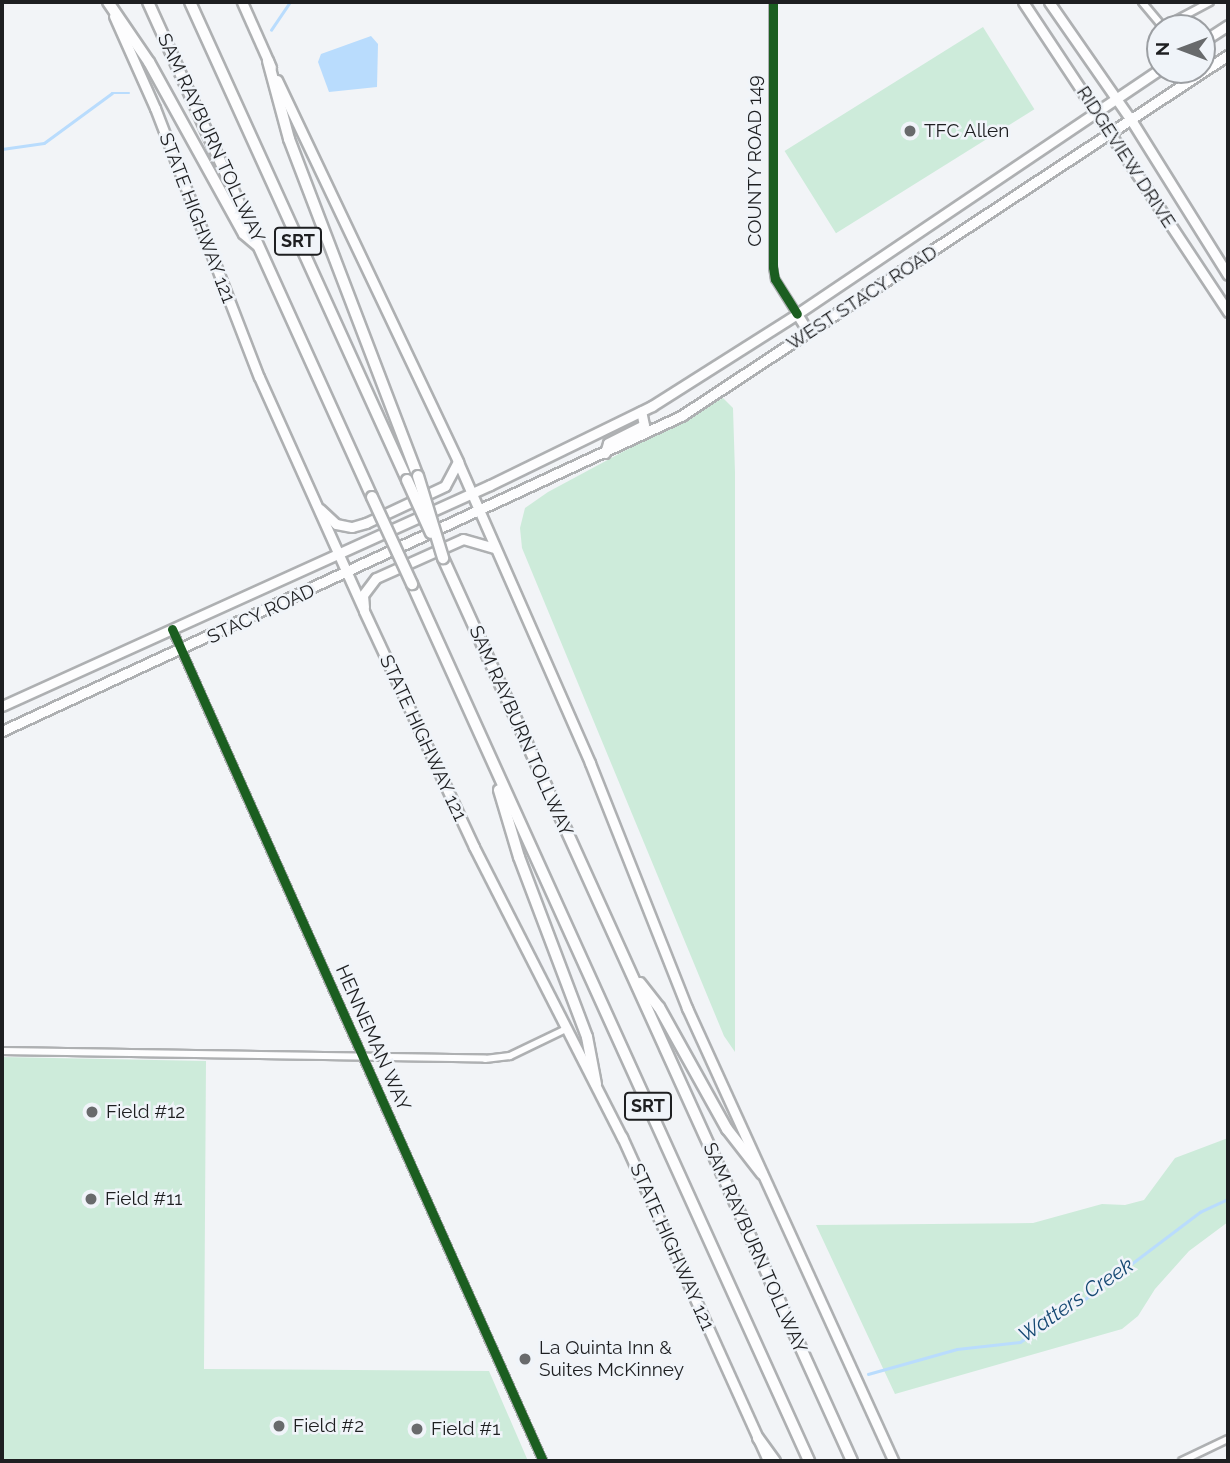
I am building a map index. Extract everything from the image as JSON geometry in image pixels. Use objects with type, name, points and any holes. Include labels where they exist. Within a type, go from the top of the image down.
[{"type":"highway","points":[[108,2],[149,62],[244,234],[262,249]]},
{"type":"highway","name":"SAM RAYBURN TOLLWAY","points":[[148,2],[810,1461]]},
{"type":"highway","name":"SAM RAYBURN TOLLWAY","points":[[190,2],[412,478],[444,562],[852,1461]]},
{"type":"highway","points":[[268,61],[289,139],[412,478]]},
{"type":"highway","points":[[487,751],[519,857],[587,1037],[596,1084]]},
{"type":"highway","points":[[628,969],[659,1007],[727,1129],[762,1174]]},
{"type":"highway","points":[[758,1438],[775,1461]]},
{"type":"main road","name":"STATE HIGHWAY 121","points":[[108,2],[155,108],[259,377],[364,611],[474,847],[596,1084],[768,1461]]},
{"type":"main road","points":[[242,2],[472,493],[590,763],[687,1008],[893,1461]]},
{"type":"main road","name":"RIDGEVIEW DRIVE","points":[[1023,2],[1228,312]]},
{"type":"main road","name":"RIDGEVIEW DRIVE","points":[[1049,2],[1131,121],[1228,275]]},
{"type":"main road","name":"WEST STACY ROAD","points":[[480,512],[692,410],[1228,55]]},
{"type":"main road","name":"WEST STACY ROAD","points":[[472,493],[641,411],[797,314],[1146,78]]},
{"type":"main road","points":[[797,314],[809,333]]},
{"type":"main road","points":[[605,453],[608,443],[645,425],[641,411]]},
{"type":"main road","points":[[317,505],[336,524],[352,527],[366,523],[445,486],[458,462]]},
{"type":"main road","name":"STACY ROAD","points":[[2,706],[472,493]]},
{"type":"main road","name":"STACY ROAD","points":[[2,731],[348,575],[480,512]]},
{"type":"main road","points":[[364,611],[363,594],[376,578],[463,539],[495,548]]},
{"type":"street","name":"COUNTY ROAD 149","points":[[773,2],[773,267],[775,279],[797,314]]},
{"type":"street","points":[[1142,2],[1159,26],[1172,26],[1210,2]]},
{"type":"street","name":"HENNEMAN WAY","points":[[172,629],[543,1461]]},
{"type":"street","points":[[2,1051],[229,1053],[363,1059],[510,1056],[568,1028]]},
{"type":"street","points":[[1182,1461],[1228,1439]]},
{"type":"green space","name":"TFC Allen","points":[[983,27],[1034,109],[836,233],[785,151]]},
{"type":"green space","points":[[723,398],[733,408],[735,473],[735,1052],[724,1036],[522,548],[520,528],[525,508],[548,492]]},
{"type":"green space","points":[[2,1057],[206,1061],[204,1369],[489,1371],[528,1461],[2,1461]]},
{"type":"green space","points":[[1228,1138],[1228,1222],[1189,1251],[1155,1289],[1138,1316],[1122,1329],[895,1394],[816,1225],[1033,1223],[1102,1204],[1125,1205],[1144,1200],[1175,1158]]},
{"type":"water","points":[[371,36],[378,44],[377,87],[329,92],[318,62],[321,54]]},
{"type":"waterway","points":[[271,30],[290,2]]},
{"type":"waterway","points":[[2,149],[44,143],[112,93],[129,93]]},
{"type":"waterway","name":"Watters Creek","points":[[868,1374],[957,1349],[1020,1342],[1081,1302],[1200,1212],[1228,1199]]},
{"type":"cycle path","points":[[773,2],[773,267],[775,279],[797,314]]},
{"type":"cycle path","points":[[172,629],[543,1461]]},
{"type":"place","name":"TFC Allen","points":[[910,131]]},
{"type":"place","name":"Field #12","points":[[92,1112]]},
{"type":"place","name":"Field #11","points":[[91,1199]]},
{"type":"place","name":"La Quinta Inn & Suites McKinney","points":[[525,1359]]},
{"type":"place","name":"Field #2","points":[[279,1426]]},
{"type":"place","name":"Field #1","points":[[417,1429]]}]
